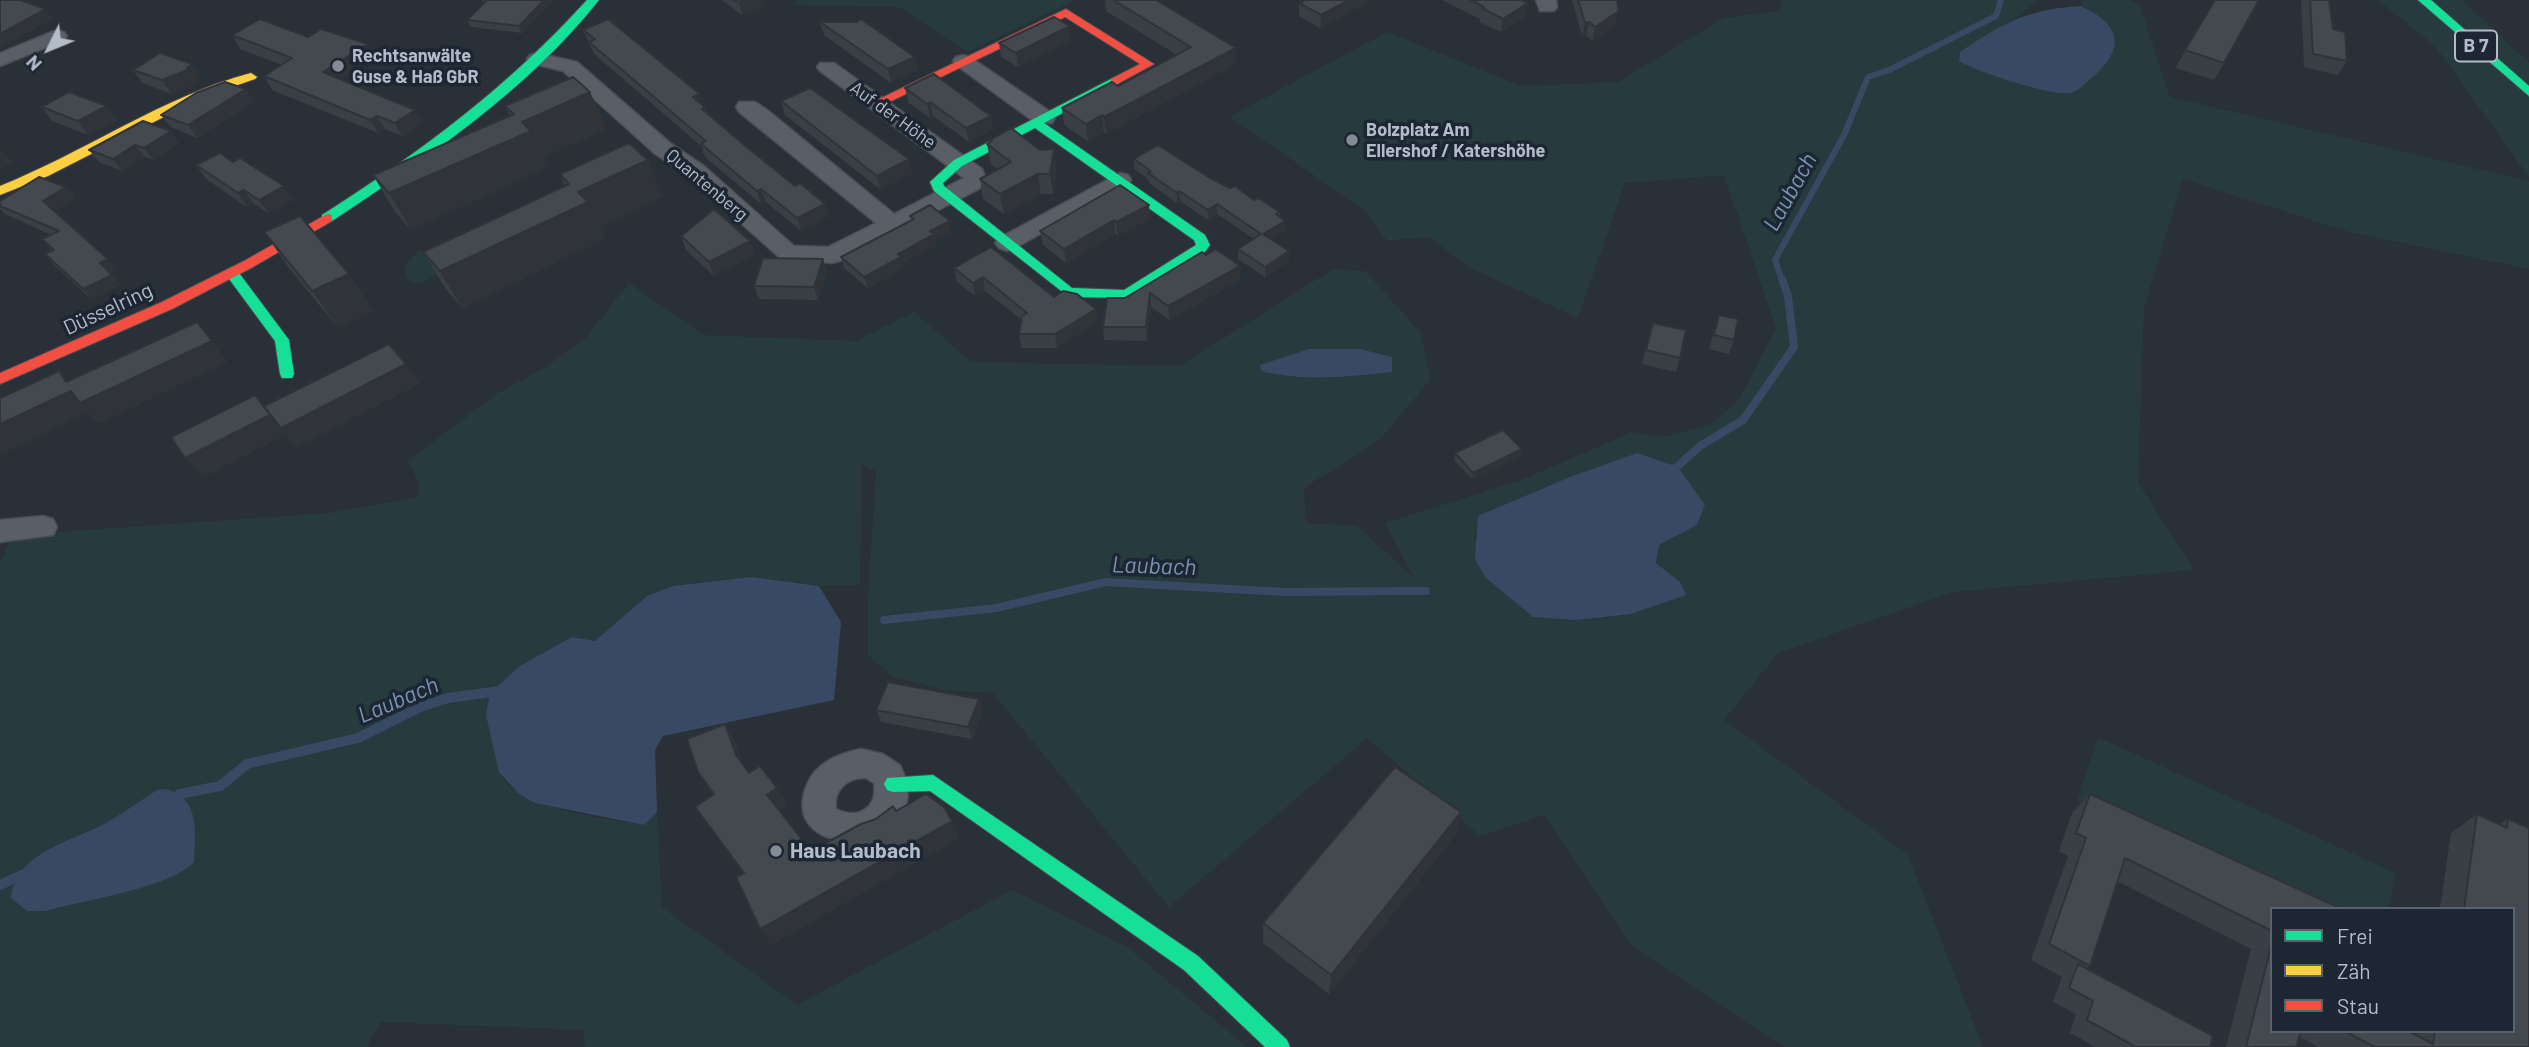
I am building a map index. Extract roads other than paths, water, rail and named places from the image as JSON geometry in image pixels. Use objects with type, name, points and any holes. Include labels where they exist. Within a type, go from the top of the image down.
[{"type":"street","name":"Düsselring","points":[[0,379],[105,335],[231,272],[316,223],[415,159],[474,114],[537,59],[593,0]]},
{"type":"street","name":"B 7","points":[[2424,0],[2529,93]]},
{"type":"street","points":[[877,103],[1066,12],[1149,64],[958,163]]},
{"type":"street","points":[[0,60],[57,36]]},
{"type":"street","name":"Quantenberg","points":[[537,59],[570,66],[662,148],[696,171],[788,253],[832,255],[971,184],[975,178],[974,174],[958,163]]},
{"type":"street","points":[[947,196],[1069,292],[1126,295],[1203,245],[1191,229],[1120,180],[963,61]]},
{"type":"street","name":"Auf der Höhe","points":[[827,67],[958,163]]},
{"type":"street","points":[[0,191],[44,173],[199,94],[251,77]]},
{"type":"street","points":[[747,107],[891,224]]},
{"type":"street","points":[[1007,243],[1120,180]]},
{"type":"street","points":[[231,272],[282,340],[287,374]]},
{"type":"street","points":[[0,531],[43,527]]},
{"type":"street","points":[[892,785],[933,783],[1191,963],[1280,1047]]},
{"type":"water","points":[[2081,6],[2104,20],[2111,28],[2114,46],[2104,66],[2074,92],[2062,93],[2032,87],[1980,71],[1959,61],[1960,52],[2016,19],[2045,10]]},
{"type":"water","points":[[1309,349],[1360,349],[1392,357],[1392,372],[1310,377],[1261,371],[1260,365]]},
{"type":"water","points":[[1637,453],[1678,467],[1705,505],[1697,525],[1659,545],[1656,563],[1680,582],[1686,595],[1631,614],[1575,620],[1533,617],[1486,578],[1475,559],[1478,516],[1570,477]]},
{"type":"water","points":[[752,577],[819,586],[841,622],[834,700],[663,736],[655,750],[657,812],[644,825],[535,803],[518,793],[499,772],[486,715],[490,693],[520,666],[572,637],[595,641],[647,596],[673,586]]},
{"type":"water","points":[[167,789],[186,801],[194,818],[194,862],[182,871],[146,886],[46,911],[27,911],[11,898],[15,882],[34,859],[47,850],[106,823],[157,790]]},
{"type":"waterway","name":"Laubach","points":[[1782,281],[1775,260],[1844,135],[1868,77],[1889,70],[1996,16],[2001,0]]},
{"type":"waterway","name":"Laubach","points":[[1670,473],[1700,446],[1743,420],[1794,347],[1788,296],[1782,279]]},
{"type":"waterway","name":"Laubach","points":[[884,620],[996,608],[1106,582],[1284,592],[1426,591]]},
{"type":"waterway","name":"Laubach","points":[[173,799],[180,794],[220,786],[247,764],[358,738],[420,707],[448,698],[500,691]]},
{"type":"waterway","name":"Laubach","points":[[0,885],[26,873]]},
{"type":"place","name":"Rechtsanwälte Guse & Haß GbR","points":[[338,66]]},
{"type":"place","name":"Bolzplatz Am Ellershof / Katershöhe","points":[[1352,140]]},
{"type":"place","name":"Haus Laubach","points":[[776,851]]}]
